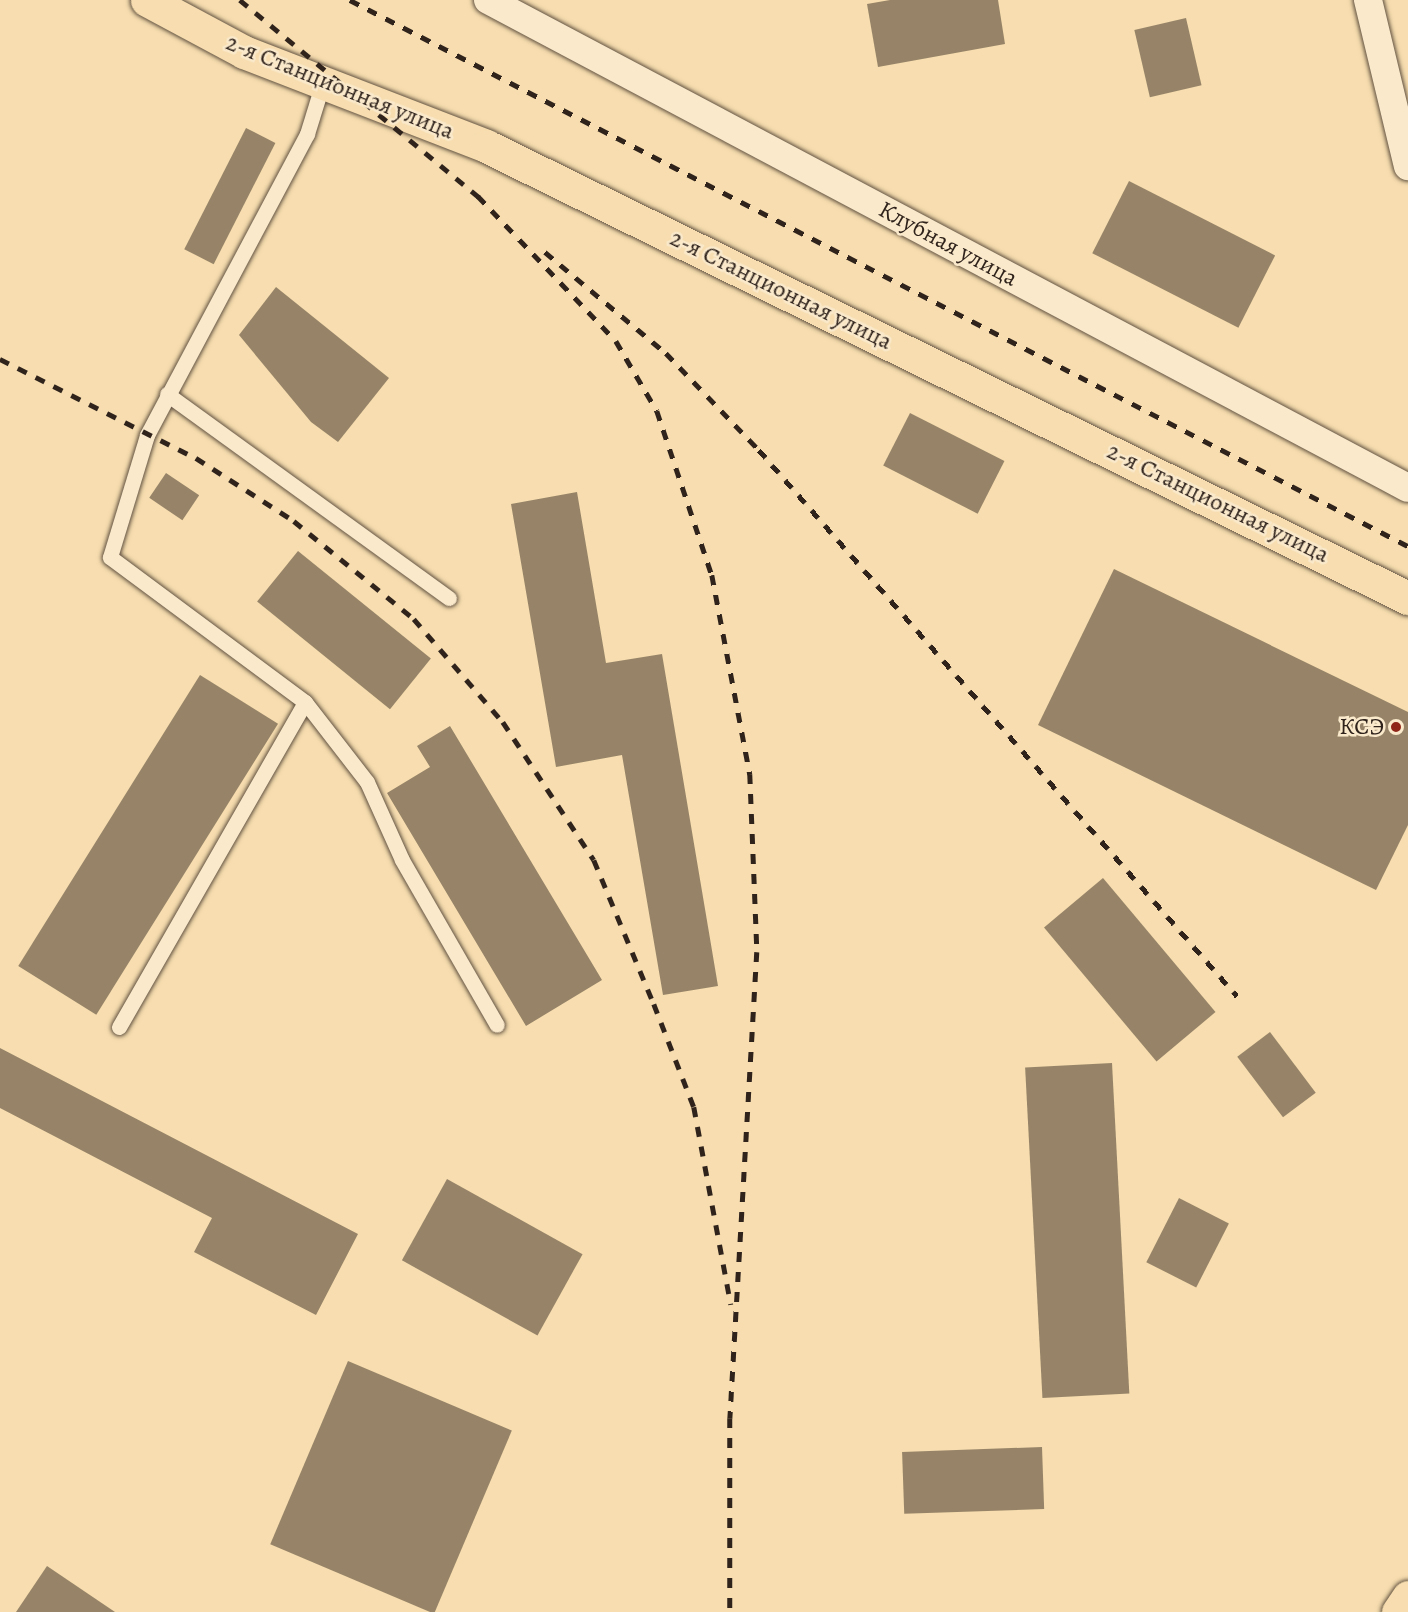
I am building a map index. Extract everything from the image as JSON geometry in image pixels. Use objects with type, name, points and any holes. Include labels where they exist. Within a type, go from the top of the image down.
[{"type":"main road","name":"2-я Станционная улица","points":[[147,0],[244,52],[497,151],[1408,598]]},
{"type":"main road","points":[[1398,1612],[1408,1597]]},
{"type":"street","name":"Клубная улица","points":[[488,0],[1408,488]]},
{"type":"street","points":[[1368,0],[1408,166]]},
{"type":"lane","points":[[323,82],[307,134],[147,435],[110,557],[305,702],[367,782],[402,860],[497,1025]]},
{"type":"lane","points":[[167,394],[449,598]]},
{"type":"lane","points":[[119,1027],[305,702]]},
{"type":"building","points":[[890,0],[998,0],[1005,44],[878,67],[867,4]]},
{"type":"building","points":[[1186,18],[1202,85],[1150,97],[1134,30]]},
{"type":"building","points":[[246,128],[275,143],[214,264],[184,249]]},
{"type":"building","points":[[1129,181],[1275,255],[1238,328],[1092,253]]},
{"type":"building","points":[[276,287],[389,378],[338,442],[311,422],[239,335]]},
{"type":"building","points":[[910,413],[1004,461],[978,514],[883,466]]},
{"type":"building","points":[[166,473],[199,495],[182,520],[149,498]]},
{"type":"building","points":[[577,492],[606,663],[662,654],[718,986],[663,995],[622,755],[556,767],[511,504]]},
{"type":"building","points":[[298,551],[431,659],[390,709],[257,602]]},
{"type":"building","points":[[1114,569],[1408,712],[1408,825],[1376,890],[1038,725]]},
{"type":"building","points":[[200,675],[278,724],[96,1015],[18,966]]},
{"type":"building","points":[[450,726],[602,980],[526,1026],[387,793],[430,767],[417,746]]},
{"type":"building","points":[[1103,878],[1215,1012],[1157,1062],[1044,927]]},
{"type":"building","points":[[1270,1032],[1316,1093],[1283,1117],[1237,1057]]},
{"type":"building","points":[[0,1048],[358,1234],[316,1315],[194,1252],[212,1218],[0,1108]]},
{"type":"building","points":[[1112,1063],[1129,1394],[1042,1398],[1025,1068]]},
{"type":"building","points":[[447,1179],[583,1254],[537,1335],[402,1260]]},
{"type":"building","points":[[1179,1198],[1229,1223],[1196,1288],[1146,1262]]},
{"type":"building","points":[[348,1361],[512,1431],[435,1612],[430,1612],[270,1544]]},
{"type":"building","points":[[1042,1447],[1044,1509],[904,1514],[902,1452]]},
{"type":"building","points":[[47,1566],[115,1612],[16,1612]]},
{"type":"railway","points":[[240,0],[483,200]]},
{"type":"railway","points":[[350,0],[1408,546]]},
{"type":"railway","points":[[478,196],[616,341],[657,411],[712,575],[750,774],[757,952],[730,1418],[730,1612]]},
{"type":"railway","points":[[545,252],[666,353],[759,450],[1237,996]]},
{"type":"railway","points":[[0,359],[196,458],[294,521],[414,619],[503,722],[594,860],[654,1004],[694,1107],[731,1305]]},
{"type":"place","name":"КСЭ","points":[[1396,727]]}]
